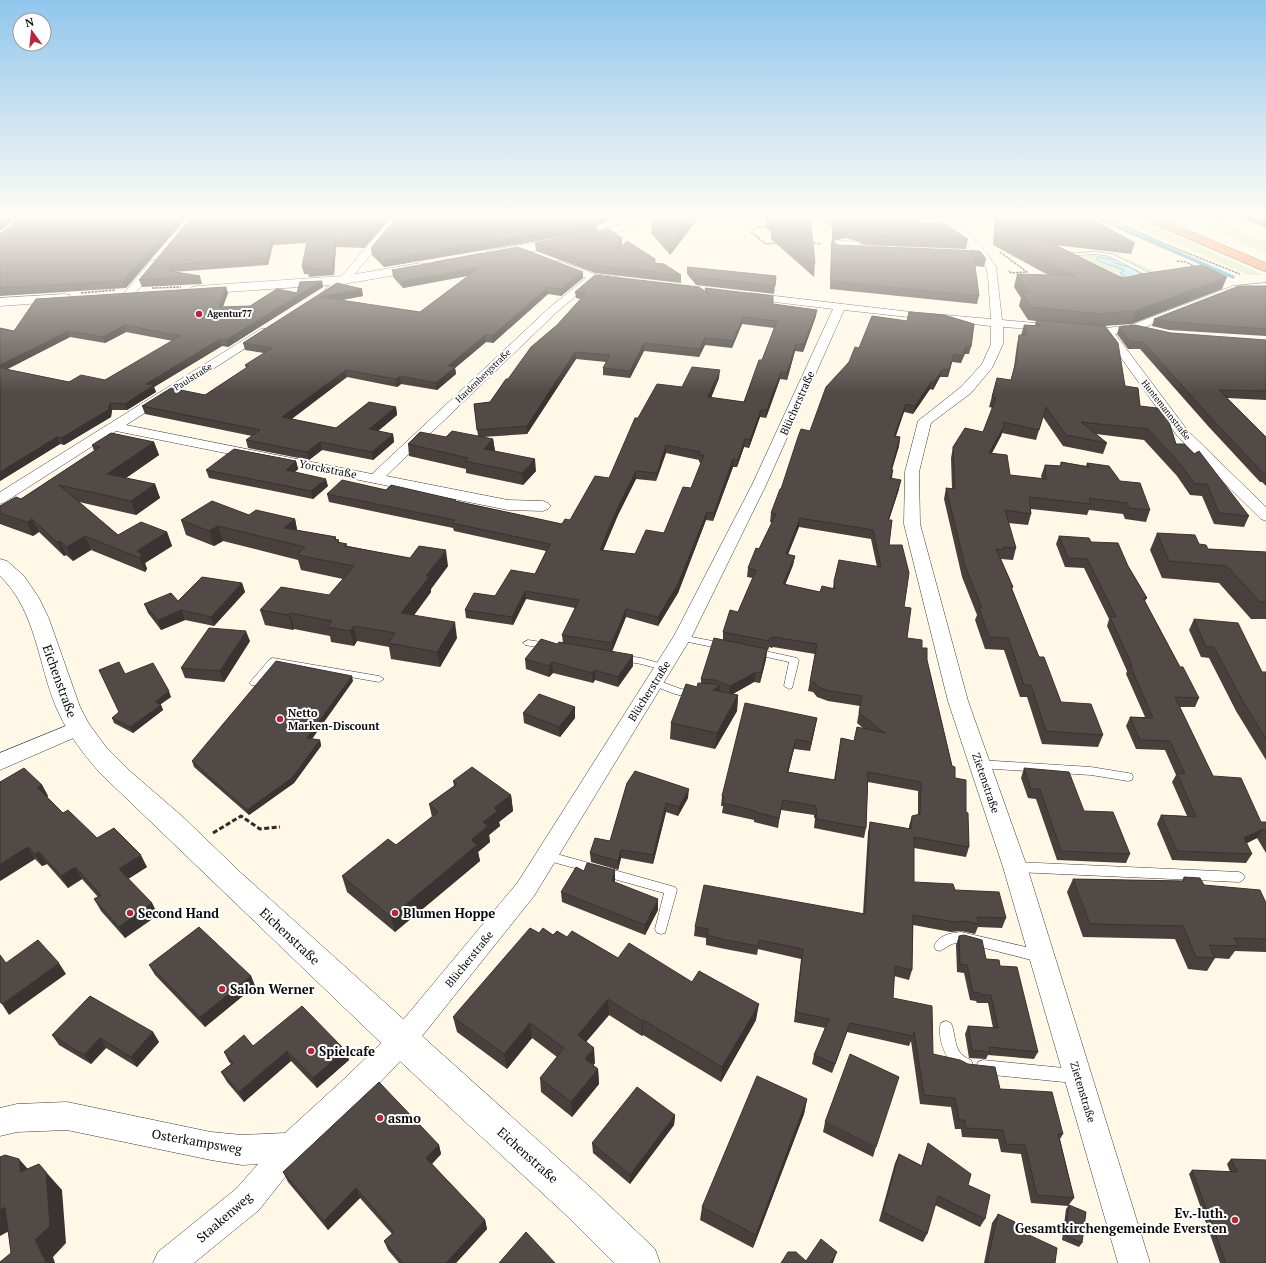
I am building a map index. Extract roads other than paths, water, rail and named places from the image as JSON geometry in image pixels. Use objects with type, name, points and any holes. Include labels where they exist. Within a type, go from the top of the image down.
[{"type":"street","points":[[122,295],[142,275]]},
{"type":"street","points":[[321,296],[344,280],[348,275]]},
{"type":"street","points":[[182,291],[344,280],[374,275]]},
{"type":"street","points":[[588,275],[594,277],[630,281]]},
{"type":"street","name":"Zietenstraße","points":[[993,275],[997,323],[997,344],[988,365],[966,390],[925,421],[912,472],[912,524],[958,701],[1015,867],[1134,1263]]},
{"type":"street","name":"Hardenbergstraße","points":[[376,478],[553,310],[594,277]]},
{"type":"street","points":[[1072,329],[1107,331],[1133,328],[1237,288],[1266,286]]},
{"type":"street","points":[[122,295],[144,294]]},
{"type":"street","points":[[742,295],[840,307],[1056,328]]},
{"type":"street","points":[[0,302],[81,298]]},
{"type":"street","name":"Blücherstraße","points":[[402,1041],[526,889],[659,675],[681,638],[759,485],[840,307]]},
{"type":"street","name":"Paulstraße","points":[[0,499],[276,324]]},
{"type":"street","points":[[1133,328],[1155,332]]},
{"type":"street","name":"Huntemannstraße","points":[[1107,331],[1183,434],[1266,516]]},
{"type":"street","name":"Yorckstraße","points":[[114,427],[508,505],[543,506]]},
{"type":"street","name":"Eichenstraße","points":[[0,565],[24,590],[37,616],[64,701],[78,728],[103,760],[194,845],[232,884],[250,898],[402,1041],[579,1202],[641,1263]]},
{"type":"street","points":[[0,762],[78,728]]},
{"type":"street","points":[[290,1147],[311,1130],[402,1041]]},
{"type":"street","name":"Osterkampsweg","points":[[0,1122],[17,1118],[67,1116],[219,1147],[242,1150],[290,1147]]},
{"type":"street","name":"Staakenweg","points":[[169,1263],[248,1199],[290,1147]]},
{"type":"lane","points":[[1145,281],[1154,279],[1154,277],[1150,275]]},
{"type":"lane","points":[[681,638],[734,648]]},
{"type":"lane","points":[[528,643],[557,648]]},
{"type":"lane","points":[[749,651],[794,660],[789,686]]},
{"type":"lane","points":[[611,656],[642,661],[680,692],[707,694]]},
{"type":"lane","points":[[254,683],[273,661],[379,679]]},
{"type":"lane","points":[[980,764],[1091,771],[1128,777]]},
{"type":"lane","points":[[546,856],[671,890],[661,929]]},
{"type":"lane","points":[[1015,867],[1239,877]]},
{"type":"lane","points":[[940,946],[950,939],[961,937],[1042,957]]},
{"type":"lane","points":[[946,1027],[949,1049],[964,1065],[1078,1076]]},
{"type":"water","points":[[1123,275],[1143,275],[1145,276],[1132,277]]},
{"type":"waterway","points":[[1228,275],[1233,277]]},
{"type":"place","name":"Agentur77","points":[[199,314]]},
{"type":"place","name":"Netto Marken-Discount","points":[[280,719]]},
{"type":"place","name":"Second Hand","points":[[130,913]]},
{"type":"place","name":"Blumen Hoppe","points":[[395,913]]},
{"type":"place","name":"Salon Werner","points":[[222,989]]},
{"type":"place","name":"Spielcafe","points":[[311,1051]]},
{"type":"place","name":"asmo","points":[[380,1118]]},
{"type":"place","name":"Ev.-luth. Gesamtkirchengemeinde Eversten","points":[[1235,1220]]}]
